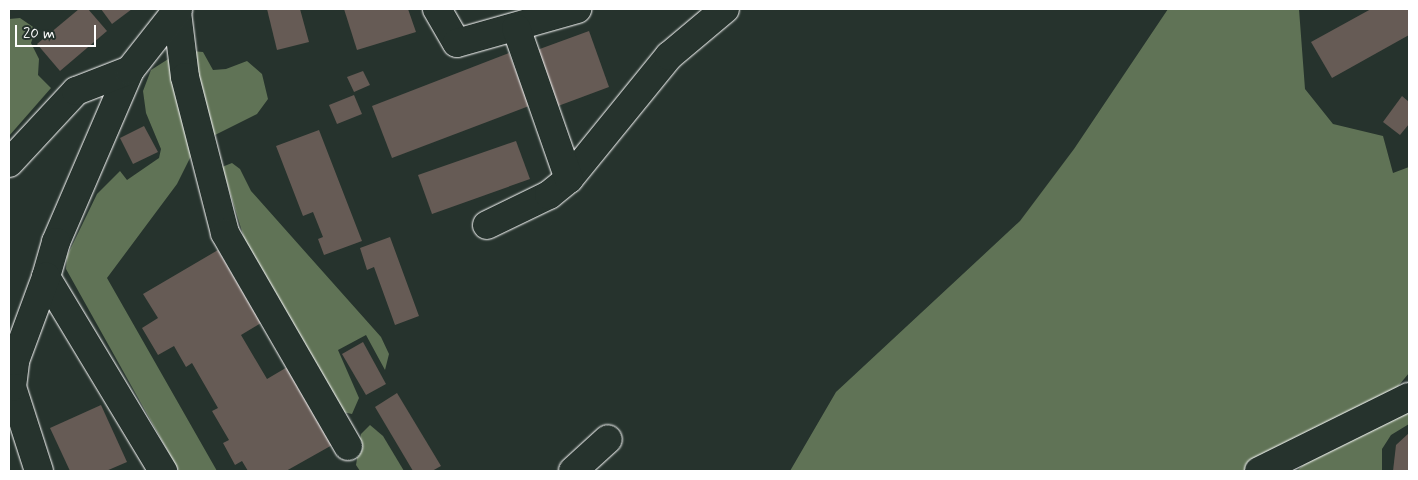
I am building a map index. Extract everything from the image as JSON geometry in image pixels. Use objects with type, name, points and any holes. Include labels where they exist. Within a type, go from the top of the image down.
[{"type":"lane","points":[[437,9],[457,43],[516,28],[577,9]]},
{"type":"lane","points":[[487,225],[550,195],[570,179],[669,56],[725,9]]},
{"type":"lane","points":[[39,471],[12,387],[15,361],[46,276],[56,242],[130,70],[177,10]]},
{"type":"lane","points":[[177,10],[184,77],[225,233],[348,446]]},
{"type":"lane","points":[[516,28],[570,179]]},
{"type":"lane","points":[[9,163],[76,91],[130,70]]},
{"type":"lane","points":[[46,276],[163,471]]},
{"type":"lane","points":[[1259,471],[1409,397]]},
{"type":"lane","points":[[573,471],[608,439]]},
{"type":"green space","points":[[1168,9],[1299,9],[1305,89],[1333,124],[1383,136],[1393,173],[1409,167],[1409,373],[1390,396],[1244,471],[790,471],[836,392],[1020,221],[1074,149]]},
{"type":"green space","points":[[20,18],[36,29],[31,43],[39,59],[38,75],[51,88],[9,136],[9,19]]},
{"type":"green space","points":[[191,51],[203,52],[213,70],[226,69],[247,61],[262,74],[268,99],[257,114],[215,135],[209,132]]},
{"type":"green space","points":[[173,56],[191,156],[177,184],[107,278],[217,471],[179,471],[66,269],[67,256],[97,194],[120,171],[127,180],[159,158],[161,149],[146,113],[143,91],[151,70]]},
{"type":"green space","points":[[232,163],[240,169],[251,191],[381,337],[389,354],[385,370],[366,335],[338,350],[359,398],[352,414],[338,411],[246,244],[222,167]]},
{"type":"green space","points":[[1409,406],[1409,424],[1391,435],[1382,449],[1382,471],[1297,471],[1310,458]]},
{"type":"green space","points":[[370,425],[383,436],[404,471],[360,471],[356,465],[361,434]]},
{"type":"building","points":[[79,9],[88,9],[107,31],[60,71],[37,44]]},
{"type":"building","points":[[101,9],[132,9],[112,24]]},
{"type":"building","points":[[267,9],[300,9],[309,42],[277,50]]},
{"type":"building","points":[[344,9],[408,9],[416,32],[357,50]]},
{"type":"building","points":[[1371,9],[1409,9],[1409,35],[1332,78],[1311,42]]},
{"type":"building","points":[[589,31],[609,87],[558,106],[537,50]]},
{"type":"building","points":[[509,53],[529,106],[392,158],[372,106]]},
{"type":"building","points":[[363,71],[370,85],[354,92],[347,77]]},
{"type":"building","points":[[354,95],[362,114],[337,124],[329,105]]},
{"type":"building","points":[[1402,96],[1409,102],[1409,124],[1400,135],[1383,122]]},
{"type":"building","points":[[144,126],[158,152],[133,164],[120,138]]},
{"type":"building","points":[[319,130],[362,241],[324,255],[318,239],[323,237],[313,212],[303,216],[276,146]]},
{"type":"building","points":[[516,141],[530,179],[432,214],[418,175]]},
{"type":"building","points":[[390,237],[419,316],[395,325],[374,267],[367,270],[360,248]]},
{"type":"building","points":[[218,250],[261,323],[241,335],[267,379],[289,366],[334,444],[286,471],[248,471],[242,461],[235,465],[223,443],[229,440],[212,411],[218,408],[192,363],[186,367],[174,346],[158,355],[142,328],[158,318],[143,294]]},
{"type":"building","points":[[363,342],[386,384],[366,395],[342,354]]},
{"type":"building","points":[[397,393],[441,466],[432,471],[413,471],[375,407]]},
{"type":"building","points":[[101,405],[127,462],[106,471],[70,471],[50,428]]},
{"type":"building","points":[[1409,433],[1409,471],[1393,471],[1396,445]]}]
